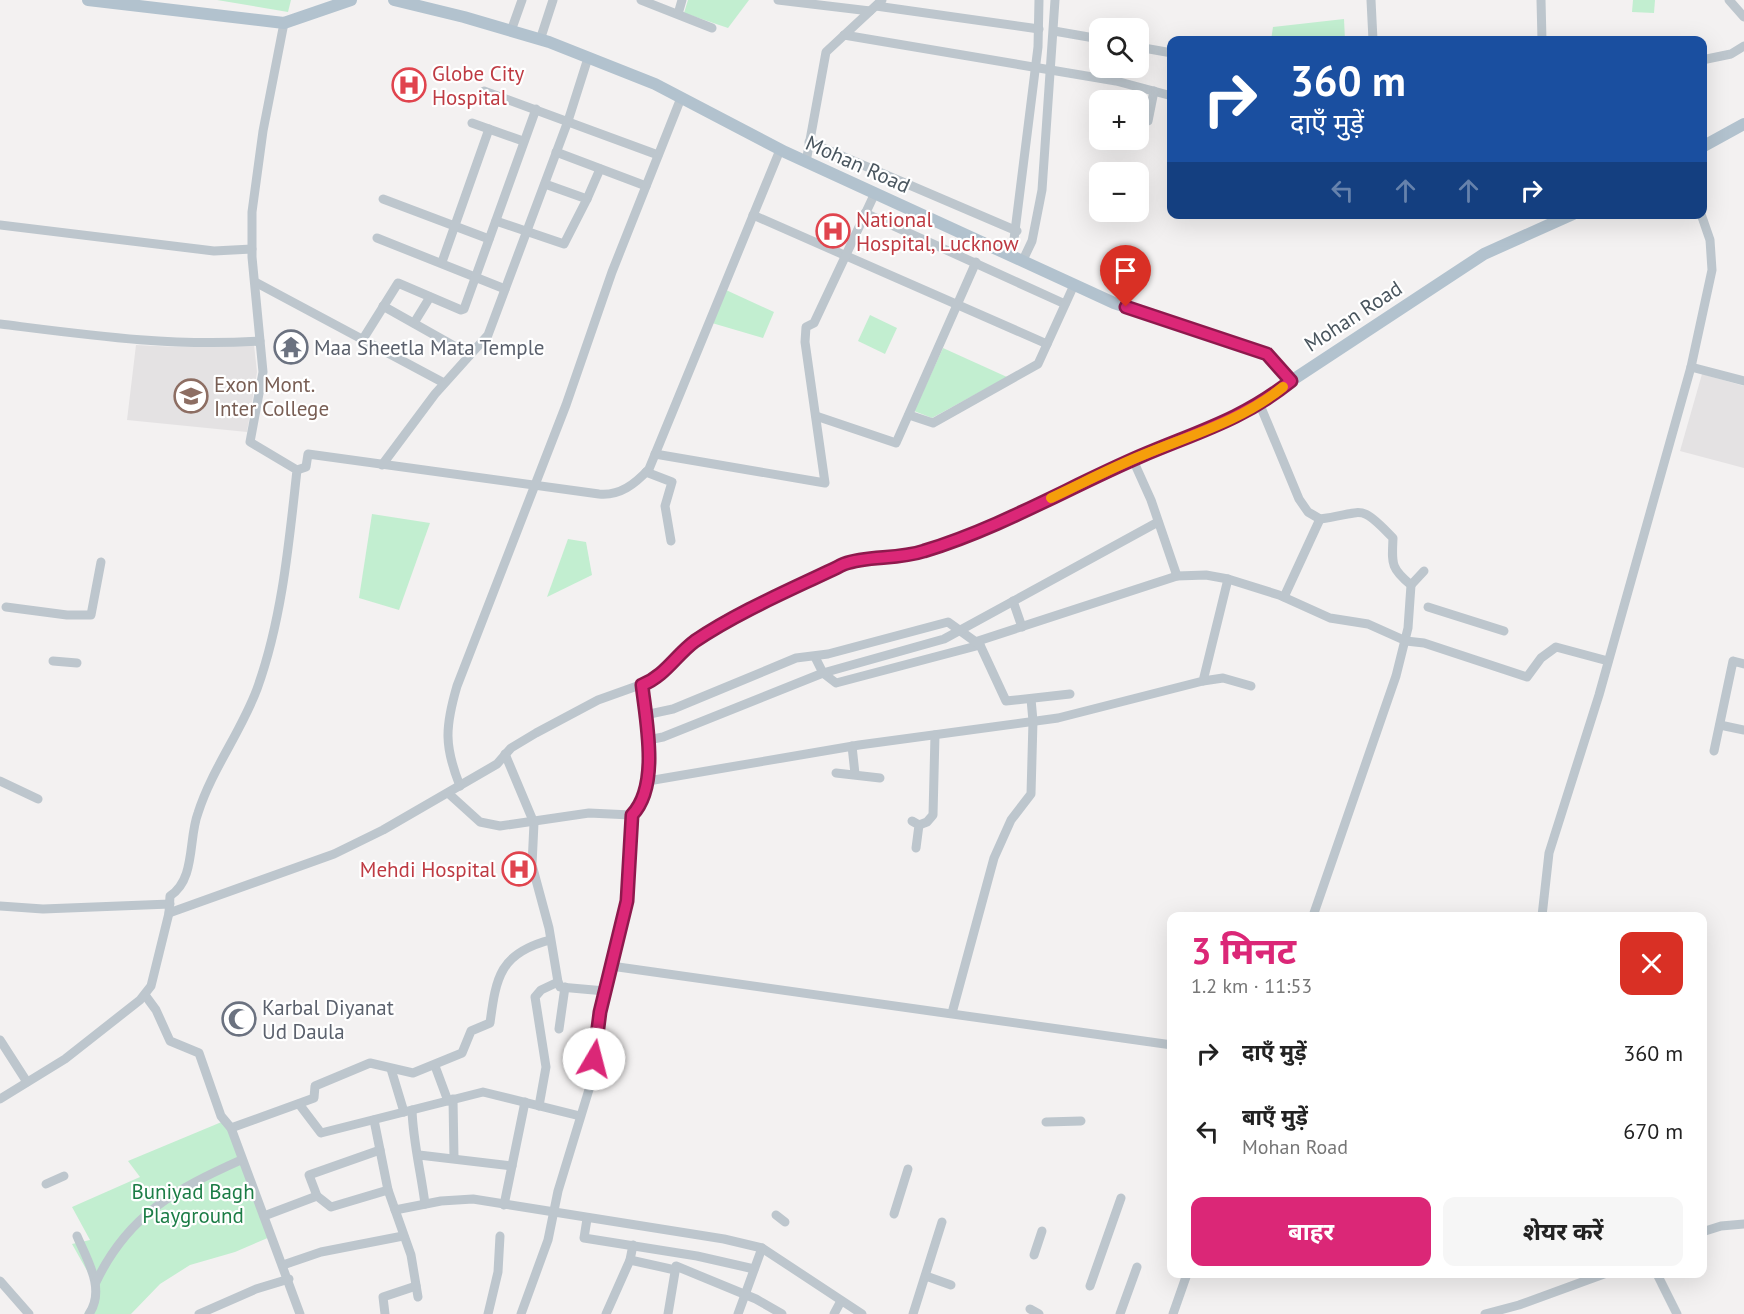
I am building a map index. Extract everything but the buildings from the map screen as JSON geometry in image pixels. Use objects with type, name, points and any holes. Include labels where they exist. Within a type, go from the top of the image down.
[{"type":"main road","points":[[89,0],[284,23],[321,5],[351,0]]},
{"type":"main road","name":"Mohan Road","points":[[394,0],[540,40],[656,84],[780,150],[1114,303],[1267,354],[1291,381],[1484,254],[1562,219]]},
{"type":"main road","points":[[1707,144],[1744,124]]},
{"type":"street","points":[[511,31],[522,0]]},
{"type":"street","points":[[540,40],[553,0]]},
{"type":"street","points":[[641,0],[712,28]]},
{"type":"street","points":[[678,14],[682,0]]},
{"type":"street","points":[[778,0],[876,6],[1039,29]]},
{"type":"street","points":[[1017,258],[1017,231],[1036,68],[1039,0]]},
{"type":"street","points":[[1017,258],[1032,241],[1043,174],[1055,0]]},
{"type":"street","points":[[1371,0],[1373,36]]},
{"type":"street","points":[[1541,0],[1542,36]]},
{"type":"street","points":[[1729,0],[1744,17]]},
{"type":"street","points":[[806,162],[826,52],[876,6]]},
{"type":"street","points":[[284,23],[252,212],[252,249],[262,372],[250,442],[297,470],[306,467],[308,454],[611,495],[629,487],[646,472],[655,454],[780,150]]},
{"type":"street","points":[[1054,31],[1089,37]]},
{"type":"street","points":[[844,35],[1051,70],[1167,95]]},
{"type":"street","points":[[1707,59],[1731,54],[1744,46]]},
{"type":"street","points":[[1149,48],[1167,52]]},
{"type":"street","points":[[382,465],[444,383],[488,335],[568,121],[588,58]]},
{"type":"street","points":[[484,91],[658,155]]},
{"type":"street","points":[[1149,116],[1154,91]]},
{"type":"street","points":[[460,786],[449,760],[447,720],[457,686],[566,405],[612,272],[681,98]]},
{"type":"street","points":[[363,339],[399,282],[463,309],[536,109]]},
{"type":"street","points":[[472,123],[523,141]]},
{"type":"street","points":[[442,262],[489,129]]},
{"type":"street","points":[[809,142],[1017,231]]},
{"type":"street","points":[[556,152],[646,186]]},
{"type":"street","points":[[496,221],[564,244],[600,169]]},
{"type":"street","points":[[1024,171],[1043,174]]},
{"type":"street","points":[[545,184],[587,199]]},
{"type":"street","points":[[655,454],[825,483],[805,342],[806,327],[814,323],[875,193]]},
{"type":"street","points":[[383,199],[489,239]]},
{"type":"street","points":[[865,213],[1065,304]]},
{"type":"street","points":[[753,215],[1047,344]]},
{"type":"street","points":[[1542,912],[1549,853],[1608,661],[1691,367],[1712,270],[1710,240],[1703,219]]},
{"type":"street","points":[[0,225],[214,251],[252,249]]},
{"type":"street","points":[[377,238],[505,289]]},
{"type":"street","points":[[816,416],[896,443],[975,262]]},
{"type":"street","points":[[255,282],[444,383]]},
{"type":"street","points":[[909,415],[933,423],[1038,364],[1074,285]]},
{"type":"street","points":[[414,323],[430,297]]},
{"type":"street","points":[[383,306],[470,355]]},
{"type":"street","points":[[0,324],[146,342],[211,344],[260,341]]},
{"type":"street","points":[[1691,367],[1744,381]]},
{"type":"street","points":[[0,906],[43,909],[170,909],[333,854],[448,793],[497,764],[511,748],[536,732],[598,700],[654,680],[694,642],[750,610],[857,559],[892,559],[972,536],[1133,460],[1229,422],[1260,405],[1291,381]]},
{"type":"street","points":[[1260,405],[1299,499],[1308,512],[1320,519],[1361,511],[1371,514],[1393,538],[1392,565],[1411,585]]},
{"type":"street","points":[[1133,460],[1177,576]]},
{"type":"street","points":[[0,1099],[65,1059],[144,995],[151,986],[170,909],[170,896],[179,890],[189,863],[197,815],[211,780],[256,691],[271,637],[289,547],[297,470]]},
{"type":"street","points":[[646,472],[672,482],[665,506],[671,541]]},
{"type":"street","points":[[1284,597],[1320,519]]},
{"type":"street","points":[[648,740],[663,737],[823,673],[944,639],[1158,522]]},
{"type":"street","points":[[6,607],[67,615],[91,615],[101,562]]},
{"type":"street","points":[[1314,912],[1385,714],[1406,641],[1411,585],[1424,571]]},
{"type":"street","points":[[815,657],[823,673],[833,683],[840,682],[978,644],[1022,627],[1177,576],[1206,575],[1228,579],[1284,597],[1330,618],[1368,624],[1406,641],[1424,643],[1527,677],[1541,658],[1556,647],[1608,661]]},
{"type":"street","points":[[1203,681],[1228,579]]},
{"type":"street","points":[[1013,601],[1022,627]]},
{"type":"street","points":[[1428,607],[1504,631]]},
{"type":"street","points":[[645,715],[673,709],[796,658],[815,657],[948,621],[978,644],[1006,701],[1070,694]]},
{"type":"street","points":[[53,661],[77,663]]},
{"type":"street","points":[[1714,751],[1733,662],[1744,664]]},
{"type":"street","points":[[648,781],[852,746],[1058,718],[1203,681],[1223,678],[1251,686]]},
{"type":"street","points":[[522,1314],[548,1240],[553,1214],[591,1083],[605,991],[627,901],[632,815],[640,806],[648,781],[648,740],[642,685]]},
{"type":"street","points":[[952,1013],[994,858],[1011,820],[1031,794],[1033,722],[1030,699]]},
{"type":"street","points":[[1720,725],[1744,730]]},
{"type":"street","points":[[916,848],[915,823],[927,822],[933,815],[935,735]]},
{"type":"street","points":[[852,746],[855,774]]},
{"type":"street","points":[[505,754],[534,823],[532,865],[561,985],[559,1029]]},
{"type":"street","points":[[836,773],[880,778]]},
{"type":"street","points":[[0,781],[38,800]]},
{"type":"street","points":[[448,793],[480,822],[500,826],[534,823],[589,813],[632,815]]},
{"type":"street","points":[[231,1128],[314,1098],[315,1086],[370,1063],[392,1070],[413,1073],[435,1066],[462,1053],[471,1032],[490,1023],[495,982],[501,971],[526,946],[550,940]]},
{"type":"street","points":[[611,966],[1167,1044]]},
{"type":"street","points":[[539,1106],[546,1067],[535,997],[541,990],[561,985],[605,991]]},
{"type":"street","points":[[144,995],[156,1010],[170,1041],[199,1053],[221,1116],[231,1128],[289,1279],[300,1314]]},
{"type":"street","points":[[0,1040],[27,1082]]},
{"type":"street","points":[[435,1066],[450,1100],[454,1158]]},
{"type":"street","points":[[392,1070],[408,1111],[412,1137],[419,1155],[425,1204]]},
{"type":"street","points":[[299,1104],[321,1133],[483,1092],[580,1116]]},
{"type":"street","points":[[504,1205],[525,1102]]},
{"type":"street","points":[[374,1120],[388,1190],[411,1255],[418,1297]]},
{"type":"street","points":[[1046,1122],[1081,1121]]},
{"type":"street","points":[[380,1150],[309,1174],[317,1196],[331,1207],[388,1190]]},
{"type":"street","points":[[419,1155],[512,1166]]},
{"type":"street","points":[[96,1282],[106,1260],[122,1239],[159,1202],[242,1160]]},
{"type":"street","points":[[894,1214],[908,1169]]},
{"type":"street","points":[[46,1184],[64,1176]]},
{"type":"street","points":[[264,1216],[317,1196]]},
{"type":"street","points":[[1090,1286],[1121,1198]]},
{"type":"street","points":[[395,1210],[473,1199],[553,1214],[724,1239],[762,1248],[810,1277],[862,1314]]},
{"type":"street","points":[[776,1215],[785,1222]]},
{"type":"street","points":[[587,1219],[584,1238],[697,1256],[754,1269]]},
{"type":"street","points":[[913,1314],[942,1222]]},
{"type":"street","points":[[1707,1230],[1721,1226],[1744,1224]]},
{"type":"street","points":[[1034,1255],[1042,1231]]},
{"type":"street","points":[[77,1236],[96,1282],[96,1296],[89,1314]]},
{"type":"street","points":[[283,1265],[321,1252],[403,1236]]},
{"type":"street","points":[[488,1314],[498,1272],[500,1236]]},
{"type":"street","points":[[606,1314],[630,1260],[633,1245]]},
{"type":"street","points":[[738,1314],[762,1248]]},
{"type":"street","points":[[630,1260],[675,1270]]},
{"type":"street","points":[[668,1314],[676,1266],[744,1294],[782,1314]]},
{"type":"street","points":[[1120,1314],[1137,1267]]},
{"type":"street","points":[[926,1276],[951,1286]]},
{"type":"street","points":[[1173,1314],[1186,1278]]},
{"type":"street","points":[[1485,1314],[1519,1305],[1593,1278]]},
{"type":"street","points":[[1660,1278],[1677,1314]]},
{"type":"street","points":[[199,1314],[256,1289],[289,1279]]},
{"type":"street","points":[[0,1281],[29,1314]]},
{"type":"street","points":[[385,1314],[383,1298],[416,1286]]},
{"type":"street","points":[[834,1314],[841,1301]]},
{"type":"shaded area","name":"Exon Mont. Inter College","points":[[136,345],[177,347],[254,345],[257,372],[247,432],[127,420]]},
{"type":"shaded area","points":[[1702,374],[1744,386],[1744,468],[1680,451]]},
{"type":"green space","points":[[217,0],[291,0],[288,12]]},
{"type":"green space","points":[[688,0],[749,0],[728,28],[684,13]]},
{"type":"green space","points":[[1633,0],[1655,0],[1654,13],[1632,12]]},
{"type":"green space","points":[[1344,19],[1345,36],[1272,36],[1273,27]]},
{"type":"green space","points":[[726,290],[774,312],[763,338],[712,323]]},
{"type":"green space","points":[[870,315],[897,328],[885,354],[858,341]]},
{"type":"green space","points":[[943,348],[1007,377],[932,418],[914,411]]},
{"type":"green space","points":[[372,514],[430,523],[399,610],[359,598]]},
{"type":"green space","points":[[568,539],[586,542],[592,575],[547,597]]},
{"type":"green space","name":"Buniyad Bagh Playground","points":[[224,1121],[270,1237],[235,1252],[190,1265],[160,1284],[131,1314],[84,1314],[99,1292],[72,1244],[90,1240],[72,1207],[140,1177],[128,1161]]},
{"type":"slow traffic","points":[[1051,498],[1142,456],[1229,422],[1263,403],[1283,387]]},
{"type":"place","name":"Globe City Hospital","points":[[409,85]]},
{"type":"place","name":"National Hospital, Lucknow","points":[[833,231]]},
{"type":"place","name":"Maa Sheetla Mata Temple","points":[[291,347]]},
{"type":"place","name":"Exon Mont. Inter College","points":[[191,396]]},
{"type":"place","name":"Mehdi Hospital","points":[[519,869]]},
{"type":"place","name":"Karbal Diyanat Ud Daula","points":[[239,1019]]},
{"type":"route","points":[[594,1059],[600,1012],[627,901],[632,815],[640,806],[648,781],[648,737],[642,685],[654,680],[664,672],[694,642],[750,610],[844,564],[857,559],[892,559],[907,556],[972,536],[1142,456],[1229,422],[1263,403],[1291,381],[1267,354],[1126,307]]}]
